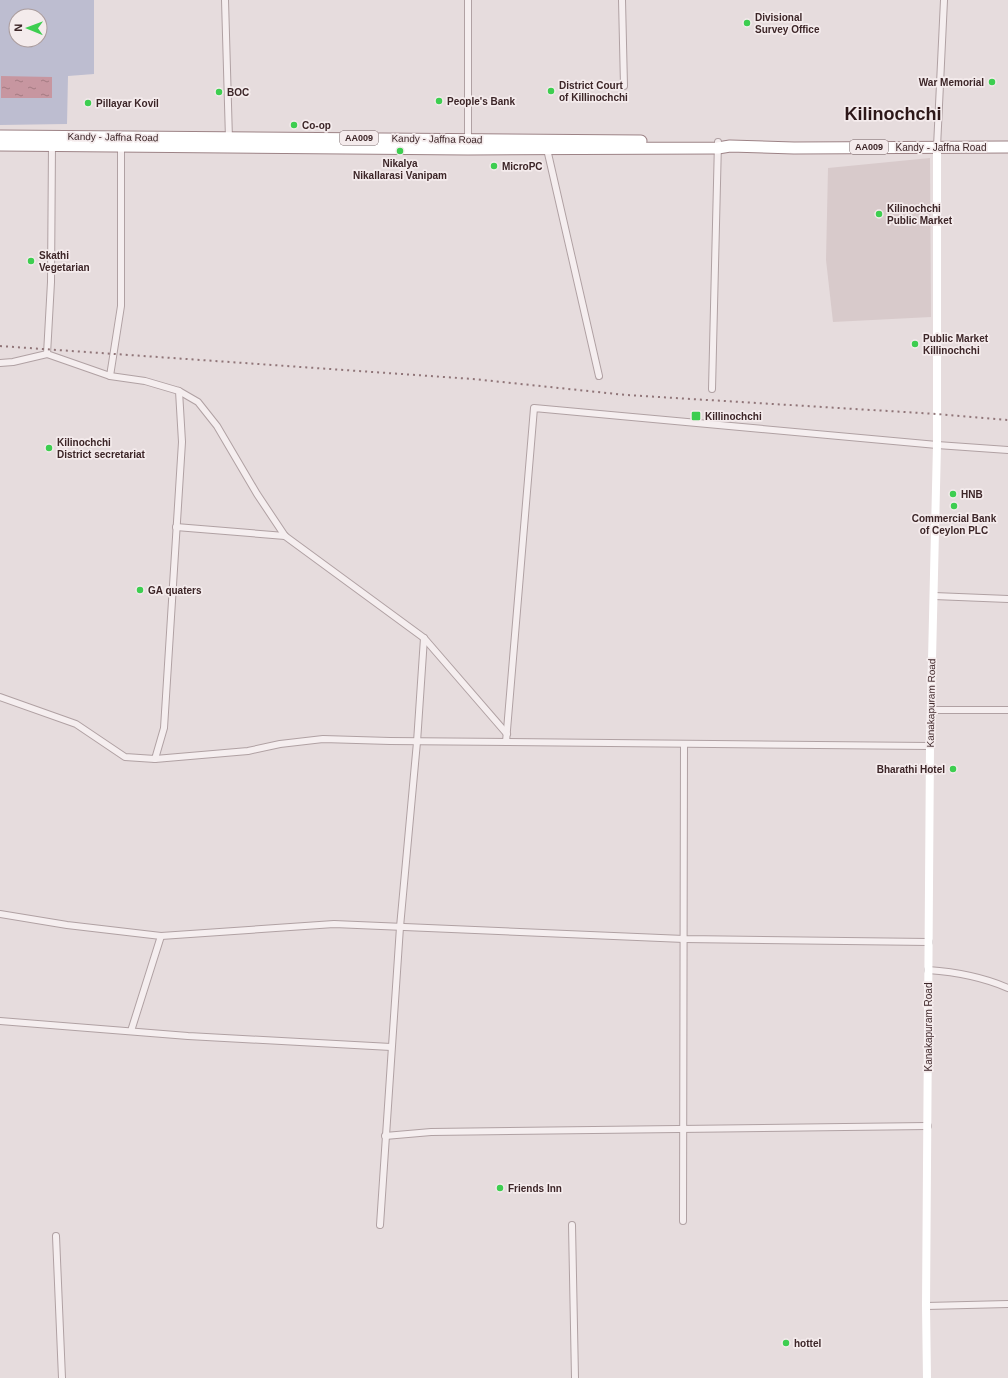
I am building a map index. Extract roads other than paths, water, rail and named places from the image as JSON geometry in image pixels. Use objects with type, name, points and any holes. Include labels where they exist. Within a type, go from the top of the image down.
[{"type":"highway","name":"Kandy - Jaffna Road","points":[[0,136],[121,146],[229,143]]},
{"type":"highway","name":"Kandy - Jaffna Road","points":[[0,145],[52,141],[718,145],[794,148],[1008,147]]},
{"type":"highway","name":"Kandy - Jaffna Road","points":[[468,144],[547,149],[718,145]]},
{"type":"street","points":[[225,0],[229,143]]},
{"type":"street","points":[[468,0],[468,144]]},
{"type":"street","points":[[622,0],[624,86]]},
{"type":"street","points":[[937,147],[944,0]]},
{"type":"street","points":[[47,354],[51,282],[52,141]]},
{"type":"street","points":[[712,388],[718,145]]},
{"type":"street","points":[[110,376],[121,306],[121,146]]},
{"type":"street","name":"Kanakapuram Road","points":[[927,1378],[926,1306],[930,746],[937,445],[937,147]]},
{"type":"street","points":[[547,149],[599,376]]},
{"type":"street","points":[[0,363],[13,362],[47,354],[110,376],[145,380],[179,391],[198,402],[217,426],[257,494],[285,536],[424,638],[507,734]]},
{"type":"street","points":[[155,759],[164,728],[182,442],[179,391]]},
{"type":"street","points":[[506,742],[534,408],[937,445],[1008,450]]},
{"type":"street","points":[[176,526],[285,536]]},
{"type":"street","points":[[934,596],[1008,599]]},
{"type":"street","points":[[380,1225],[391,1046],[400,927],[418,742],[424,638]]},
{"type":"street","points":[[0,697],[76,724],[125,757],[155,759],[248,751],[280,744],[323,740],[930,746]]},
{"type":"street","points":[[931,710],[1008,710]]},
{"type":"street","points":[[683,1221],[684,744]]},
{"type":"street","points":[[0,914],[67,925],[161,936],[334,924],[684,939],[929,942]]},
{"type":"street","points":[[131,1031],[161,936]]},
{"type":"street","points":[[928,970],[954,971],[995,982],[1008,988]]},
{"type":"street","points":[[0,1021],[188,1036],[391,1046]]},
{"type":"street","points":[[385,1136],[431,1132],[928,1126]]},
{"type":"street","points":[[572,1225],[575,1378]]},
{"type":"street","points":[[56,1236],[62,1378]]},
{"type":"street","points":[[926,1306],[1008,1304]]},
{"type":"water","points":[[1,76],[52,77],[52,98],[1,98]]},
{"type":"railway","points":[[0,346],[473,379],[626,395],[937,414],[1008,420]]},
{"type":"place","name":"Divisional Survey Office","points":[[747,23]]},
{"type":"place","name":"War Memorial","points":[[992,82]]},
{"type":"place","name":"District Court of Killinochchi","points":[[551,91]]},
{"type":"place","name":"BOC","points":[[219,92]]},
{"type":"place","name":"People's Bank","points":[[439,101]]},
{"type":"place","name":"Pillayar Kovil","points":[[88,103]]},
{"type":"place","name":"Co-op","points":[[294,125]]},
{"type":"place","name":"Nikalya Nikallarasi Vanipam","points":[[400,151]]},
{"type":"place","name":"MicroPC","points":[[494,166]]},
{"type":"place","name":"Kilinochchi Public Market","points":[[879,214]]},
{"type":"place","name":"Skathi Vegetarian","points":[[31,261]]},
{"type":"place","name":"Public Market Killinochchi","points":[[915,344]]},
{"type":"place","name":"Killinochchi","points":[[696,416]]},
{"type":"place","name":"Kilinochchi District secretariat","points":[[49,448]]},
{"type":"place","name":"HNB","points":[[953,494]]},
{"type":"place","name":"Commercial Bank of Ceylon PLC","points":[[954,506]]},
{"type":"place","name":"GA quaters","points":[[140,590]]},
{"type":"place","name":"Bharathi Hotel","points":[[953,769]]},
{"type":"place","name":"Friends Inn","points":[[500,1188]]},
{"type":"place","name":"hottel","points":[[786,1343]]},
{"type":"district","name":"Kilinochchi","points":[[893,114]]}]
